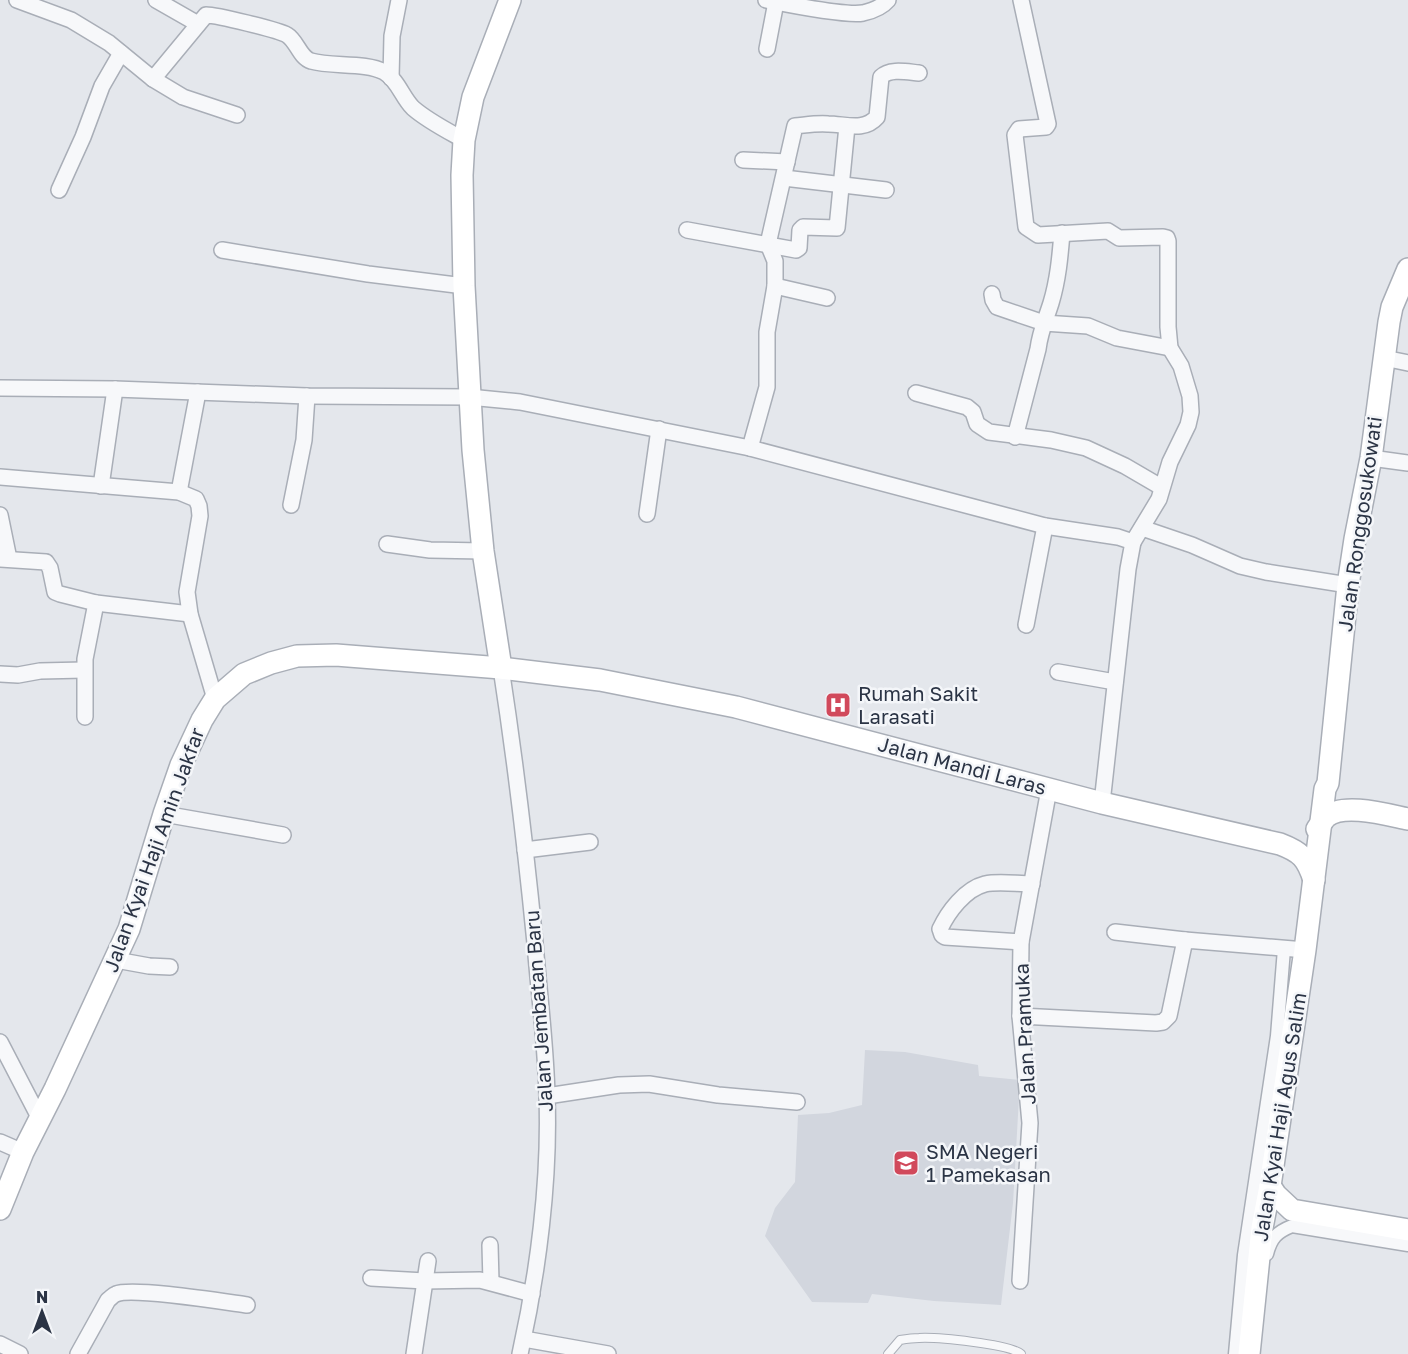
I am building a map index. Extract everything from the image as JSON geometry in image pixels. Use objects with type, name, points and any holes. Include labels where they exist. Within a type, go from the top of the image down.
[{"type":"main road","points":[[501,668],[483,551],[469,397],[464,286],[464,140],[473,97],[510,0]]},
{"type":"main road","name":"Jalan Ronggosukowati","points":[[1321,824],[1325,789],[1328,783],[1348,585],[1355,539],[1371,458],[1392,307],[1408,269]]},
{"type":"main road","name":"Jalan Kyai Haji Amin Jakfar","points":[[0,1209],[23,1152],[117,960],[129,930],[164,814],[182,765],[202,720],[215,699],[244,674],[297,656],[347,656],[501,668]]},
{"type":"main road","name":"Jalan Mandi Laras","points":[[501,668],[600,680],[696,698],[1102,803],[1280,844]]},
{"type":"main road","points":[[1328,783],[1335,799],[1354,810]]},
{"type":"main road","points":[[1280,844],[1304,840],[1313,834],[1326,817],[1334,813],[1354,810],[1408,819]]},
{"type":"main road","name":"Jalan Kyai Haji Agus Salim","points":[[1249,1354],[1262,1228],[1270,1186],[1295,950],[1314,880],[1321,824]]},
{"type":"main road","points":[[1280,844],[1293,849],[1303,857],[1309,864],[1314,880]]},
{"type":"main road","points":[[1270,1186],[1292,1210],[1408,1230]]},
{"type":"main road","points":[[1262,1228],[1276,1217],[1292,1210]]},
{"type":"street","points":[[17,0],[71,20],[109,43],[153,79],[183,97],[237,115]]},
{"type":"street","points":[[156,0],[198,24]]},
{"type":"street","points":[[391,78],[392,36],[399,0]]},
{"type":"street","points":[[767,49],[771,1],[848,13],[862,13],[879,8],[888,0]]},
{"type":"street","points":[[1021,0],[1048,124],[1042,128],[1019,129],[1015,135],[1026,227],[1038,235],[1108,231],[1119,238],[1167,238],[1170,348],[1181,366],[1190,396],[1191,412],[1188,425],[1170,462],[1159,499],[1133,543],[1128,569],[1102,803]]},
{"type":"street","points":[[153,79],[206,15],[212,15],[286,34],[310,61],[380,70],[391,78],[411,105],[425,118],[464,140]]},
{"type":"street","points":[[59,190],[83,137],[102,86],[121,53]]},
{"type":"street","points":[[750,448],[766,387],[767,332],[775,286],[775,261],[768,244],[795,126],[866,125],[877,117],[881,77],[886,72],[919,73]]},
{"type":"street","points":[[687,230],[796,250],[799,248],[802,227],[837,228],[847,126]]},
{"type":"street","points":[[743,160],[841,186],[886,190]]},
{"type":"street","points":[[1015,437],[1039,335],[1060,268],[1062,233]]},
{"type":"street","points":[[222,250],[368,274],[464,286]]},
{"type":"street","points":[[775,286],[827,298]]},
{"type":"street","points":[[992,294],[998,307],[1044,322],[1088,326],[1117,338],[1170,348]]},
{"type":"street","points":[[1384,358],[1408,363]]},
{"type":"street","points":[[0,388],[115,389],[307,396],[469,397],[529,404],[750,448],[1045,526],[1118,537],[1133,543]]},
{"type":"street","points":[[101,486],[115,389]]},
{"type":"street","points":[[179,492],[198,392]]},
{"type":"street","points":[[916,393],[967,407],[973,412],[977,424],[989,432],[1051,440],[1086,448],[1161,487]]},
{"type":"street","points":[[291,506],[304,440],[307,396]]},
{"type":"street","points":[[647,514],[659,429]]},
{"type":"street","points":[[1371,458],[1408,463]]},
{"type":"street","points":[[0,477],[179,492],[196,499],[200,516],[187,592],[190,614],[215,699]]},
{"type":"street","points":[[0,515],[5,560],[46,562],[50,568],[55,592],[96,603],[190,614]]},
{"type":"street","points":[[1026,625],[1045,526]]},
{"type":"street","points":[[1142,528],[1192,544],[1240,566],[1348,585]]},
{"type":"street","points":[[387,544],[430,550],[483,551]]},
{"type":"street","points":[[85,717],[84,670],[96,603]]},
{"type":"street","name":"Jalan Jembatan Baru","points":[[501,668],[515,759],[525,850],[547,1096],[547,1132],[537,1266],[522,1347]]},
{"type":"street","points":[[0,674],[18,675],[53,670],[84,670]]},
{"type":"street","points":[[1058,672],[1115,682]]},
{"type":"street","name":"Jalan Pramuka","points":[[1020,1281],[1030,1123],[1020,1016],[1021,942],[1049,789]]},
{"type":"street","points":[[164,814],[283,835]]},
{"type":"street","points":[[525,850],[590,842]]},
{"type":"street","points":[[1021,942],[945,937],[940,930],[946,916],[970,891],[983,884],[1032,884]]},
{"type":"street","points":[[1115,933],[1295,950],[1276,1036],[1244,1255],[1234,1354]]},
{"type":"street","points":[[1020,1016],[1163,1022],[1169,1016],[1185,940]]},
{"type":"street","points":[[117,960],[170,967]]},
{"type":"street","points":[[0,1042],[40,1119]]},
{"type":"street","points":[[547,1096],[619,1085],[649,1084],[718,1095],[787,1101]]},
{"type":"street","points":[[0,1142],[23,1152]]},
{"type":"street","points":[[1258,1354],[1267,1255],[1271,1240],[1280,1231],[1292,1226],[1313,1228],[1408,1245]]},
{"type":"street","points":[[490,1245],[491,1282]]},
{"type":"street","points":[[414,1354],[428,1261]]},
{"type":"street","points":[[371,1278],[425,1281],[480,1280],[532,1293]]},
{"type":"street","points":[[82,1353],[108,1300],[116,1294],[128,1292],[157,1294],[247,1305]]},
{"type":"street","points":[[0,1344],[20,1354]]},
{"type":"street","points":[[522,1347],[608,1354]]},
{"type":"lane","points":[[888,1354],[900,1340],[919,1338],[994,1346],[1016,1350],[1021,1354]]},
{"type":"shaded area","name":"SMA Negeri 1 Pamekasan","points":[[865,1050],[905,1052],[978,1065],[979,1076],[1020,1080],[1013,1203],[1001,1305],[872,1294],[868,1303],[812,1302],[765,1236],[775,1208],[795,1182],[798,1115],[829,1113],[862,1105]]},
{"type":"place","name":"Rumah Sakit Larasati","points":[[838,705]]},
{"type":"place","name":"SMA Negeri 1 Pamekasan","points":[[906,1163]]}]
